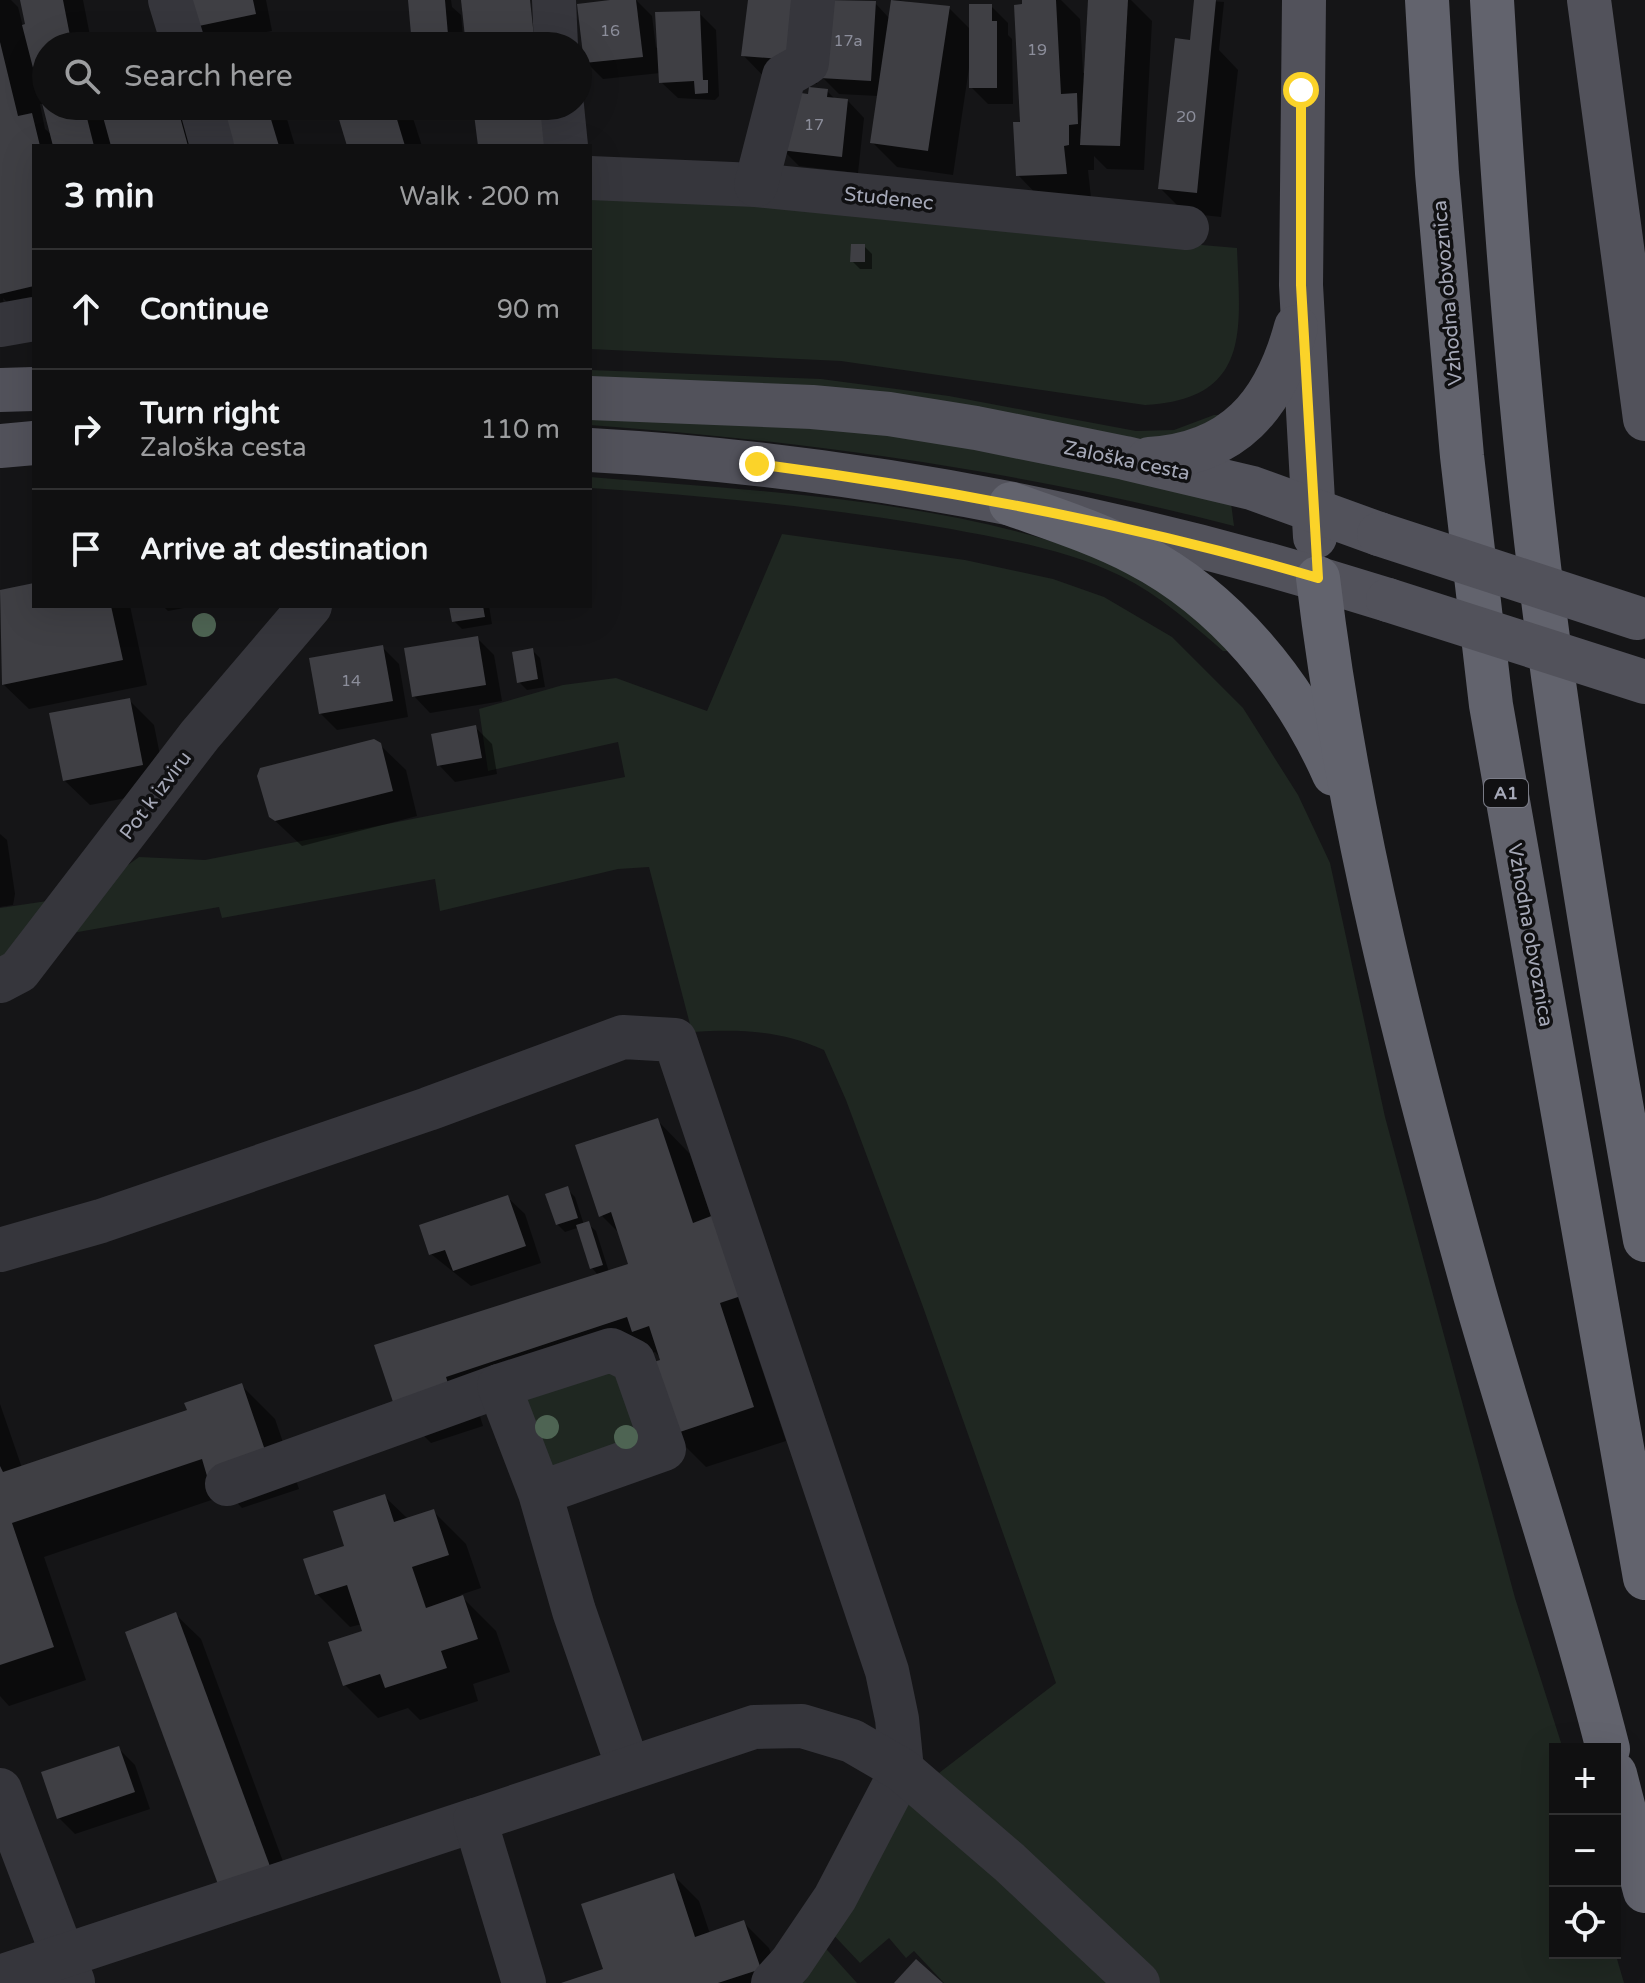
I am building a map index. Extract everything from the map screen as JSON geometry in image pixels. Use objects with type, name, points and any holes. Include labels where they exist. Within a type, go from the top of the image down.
[{"type":"highway","name":"Vzhodna obvoznica","points":[[1427,0],[1437,173],[1462,456],[1491,705],[1645,1578]]},
{"type":"highway","points":[[1492,0],[1501,166],[1529,463],[1560,731],[1645,1240]]},
{"type":"highway","points":[[1011,504],[1118,544],[1158,566],[1200,597],[1253,646],[1291,693],[1323,748],[1360,848]]},
{"type":"highway","points":[[1318,578],[1360,848],[1400,1012],[1475,1294],[1606,1743]]},
{"type":"highway","points":[[1621,1797],[1645,1891]]},
{"type":"main road","points":[[1304,0],[1301,285],[1318,578]]},
{"type":"main road","points":[[1589,0],[1643,397]]},
{"type":"main road","points":[[1125,458],[1151,459],[1190,453],[1250,420],[1275,385],[1289,353],[1301,285]]},
{"type":"main road","points":[[0,390],[32,389]]},
{"type":"main road","name":"Zaloška cesta","points":[[592,398],[889,414],[1125,458],[1252,488],[1379,534],[1641,619]]},
{"type":"main road","points":[[0,446],[32,443]]},
{"type":"main road","points":[[592,450],[772,466],[1011,504],[1112,524],[1318,578],[1645,682]]},
{"type":"street","points":[[170,0],[180,32]]},
{"type":"street","points":[[554,0],[555,32]]},
{"type":"street","points":[[756,185],[784,76],[807,63],[813,0]]},
{"type":"street","points":[[205,120],[211,144]]},
{"type":"street","points":[[563,120],[566,144]]},
{"type":"street","name":"Studenec","points":[[592,178],[756,185],[1187,228]]},
{"type":"street","points":[[0,325],[32,319]]},
{"type":"street","name":"Pot k izviru","points":[[0,981],[19,971],[200,735],[308,608]]},
{"type":"street","points":[[0,1250],[116,1216],[428,1109],[623,1037],[675,1040],[887,1671],[897,1719],[902,1770],[835,1898],[791,1963],[773,1983]]},
{"type":"street","points":[[227,1484],[499,1386],[611,1350],[633,1361],[664,1449],[540,1493]]},
{"type":"street","points":[[499,1386],[540,1493],[574,1611],[628,1767]]},
{"type":"street","points":[[0,1977],[67,1969],[475,1820],[754,1727],[802,1726],[852,1741],[902,1770],[1009,1862],[1138,1983]]},
{"type":"street","points":[[0,1790],[67,1969]]},
{"type":"street","points":[[475,1820],[524,1983]]},
{"type":"shaded area","points":[[592,194],[753,199],[1026,230],[1237,248],[1239,306],[1232,355],[1222,374],[1205,389],[1180,400],[1145,405],[841,361],[592,349]]},
{"type":"shaded area","points":[[592,370],[821,379],[949,396],[1136,431],[1174,430],[1214,415],[1232,415],[1156,441],[592,379]]},
{"type":"shaded area","points":[[592,415],[793,424],[966,445],[1231,503],[1234,526],[995,474],[834,449],[592,425]]},
{"type":"shaded area","points":[[592,477],[873,504],[945,515],[1015,531],[1081,551],[1144,577],[1177,601],[1233,651],[1223,651],[1174,610],[1121,576],[1059,553],[973,533],[906,522],[726,499],[592,488]]},
{"type":"shaded area","points":[[782,534],[965,560],[1053,579],[1104,597],[1172,637],[1243,708],[1298,795],[1330,863],[1385,1117],[1515,1598],[1561,1743],[1549,1743],[1549,1959],[1617,1959],[1624,1983],[1156,1983],[939,1773],[1056,1683],[922,1304],[846,1100],[824,1050],[792,1038],[760,1032],[692,1032],[649,867],[618,869],[440,911],[435,879],[222,918],[219,907],[61,935],[113,876],[139,857],[205,860],[625,777],[618,742],[488,771],[479,709],[563,685],[616,678],[707,711]]},
{"type":"shaded area","points":[[54,900],[0,965],[0,908]]},
{"type":"shaded area","points":[[613,1364],[641,1433],[550,1476],[518,1399]]},
{"type":"shaded area","points":[[908,1796],[1124,1983],[944,1983],[914,1951],[906,1958],[889,1938],[860,1963],[827,1928]]},
{"type":"shaded area","points":[[819,1941],[857,1983],[792,1983]]},
{"type":"building","points":[[20,0],[63,0],[69,32],[32,32],[32,64],[22,25],[25,24]]},
{"type":"building","points":[[189,0],[253,0],[256,14],[194,27]]},
{"type":"building","points":[[408,0],[445,0],[448,32],[411,32]]},
{"type":"building","points":[[461,0],[530,0],[533,32],[464,32]]},
{"type":"building","points":[[636,0],[643,57],[592,62],[592,32],[580,32],[577,4]]},
{"type":"building","points":[[748,0],[796,0],[793,60],[741,56]]},
{"type":"building","points":[[824,0],[876,1],[871,81],[820,78]]},
{"type":"building","points":[[891,0],[950,6],[928,151],[870,143]]},
{"type":"building","points":[[1022,0],[1056,0],[1061,94],[1077,93],[1078,124],[1069,125],[1069,145],[1064,146],[1067,174],[1016,176],[1013,122],[1020,122],[1014,5],[1022,4]]},
{"type":"building","points":[[1088,0],[1128,0],[1120,146],[1080,145]]},
{"type":"building","points":[[1194,0],[1216,0],[1197,193],[1158,189],[1175,38],[1190,40]]},
{"type":"building","points":[[969,4],[992,4],[992,21],[997,21],[997,88],[969,88]]},
{"type":"building","points":[[700,11],[703,80],[708,80],[708,93],[695,94],[694,81],[659,83],[655,12]]},
{"type":"building","points":[[0,42],[18,116],[32,113],[40,144],[32,144],[32,286],[0,294]]},
{"type":"building","points":[[809,87],[828,89],[827,97],[848,99],[842,157],[780,150],[787,91],[808,94]]},
{"type":"building","points":[[46,120],[88,120],[94,144],[52,144]]},
{"type":"building","points":[[104,120],[181,120],[187,144],[110,144]]},
{"type":"building","points":[[213,120],[271,120],[278,144],[220,144]]},
{"type":"building","points":[[339,120],[397,120],[404,144],[346,144]]},
{"type":"building","points":[[475,120],[544,120],[547,144],[478,144]]},
{"type":"building","points":[[851,244],[865,244],[865,262],[850,262]]},
{"type":"building","points":[[32,583],[32,608],[111,608],[123,660],[2,685],[0,590]]},
{"type":"building","points":[[449,608],[483,608],[485,617],[452,622]]},
{"type":"building","points":[[478,636],[486,685],[412,697],[404,648]]},
{"type":"building","points":[[383,645],[393,701],[319,714],[309,658]]},
{"type":"building","points":[[533,648],[538,679],[517,683],[512,652]]},
{"type":"building","points":[[130,698],[143,765],[63,781],[49,713]]},
{"type":"building","points":[[476,725],[482,758],[437,766],[431,734]]},
{"type":"building","points":[[374,739],[381,743],[393,791],[275,821],[269,817],[257,776],[260,768]]},
{"type":"building","points":[[658,1118],[693,1223],[714,1215],[741,1296],[720,1303],[754,1407],[671,1435],[647,1364],[660,1360],[649,1326],[632,1332],[627,1317],[446,1377],[451,1393],[396,1411],[374,1345],[628,1264],[611,1212],[599,1217],[575,1145]]},
{"type":"building","points":[[568,1186],[578,1218],[556,1225],[545,1194]]},
{"type":"building","points":[[508,1195],[526,1246],[453,1271],[445,1250],[429,1255],[419,1225]]},
{"type":"building","points":[[589,1221],[603,1265],[590,1269],[576,1225]]},
{"type":"building","points":[[242,1383],[267,1456],[207,1476],[202,1459],[12,1523],[54,1647],[0,1665],[0,1466],[3,1472],[187,1410],[184,1403]]},
{"type":"building","points":[[385,1494],[394,1522],[434,1509],[449,1555],[412,1567],[426,1608],[463,1595],[478,1639],[441,1651],[447,1668],[385,1688],[380,1674],[343,1686],[328,1642],[362,1631],[347,1585],[315,1595],[303,1559],[344,1546],[333,1511]]},
{"type":"building","points":[[176,1612],[271,1869],[219,1887],[125,1632]]},
{"type":"building","points":[[119,1746],[135,1792],[57,1819],[41,1772]]},
{"type":"building","points":[[674,1873],[695,1937],[744,1920],[761,1969],[718,1983],[561,1983],[603,1969],[581,1904]]},
{"type":"building","points":[[916,1959],[943,1983],[894,1983]]},
{"type":"route","points":[[757,464],[867,478],[1112,524],[1318,578],[1301,285],[1301,90]]}]
